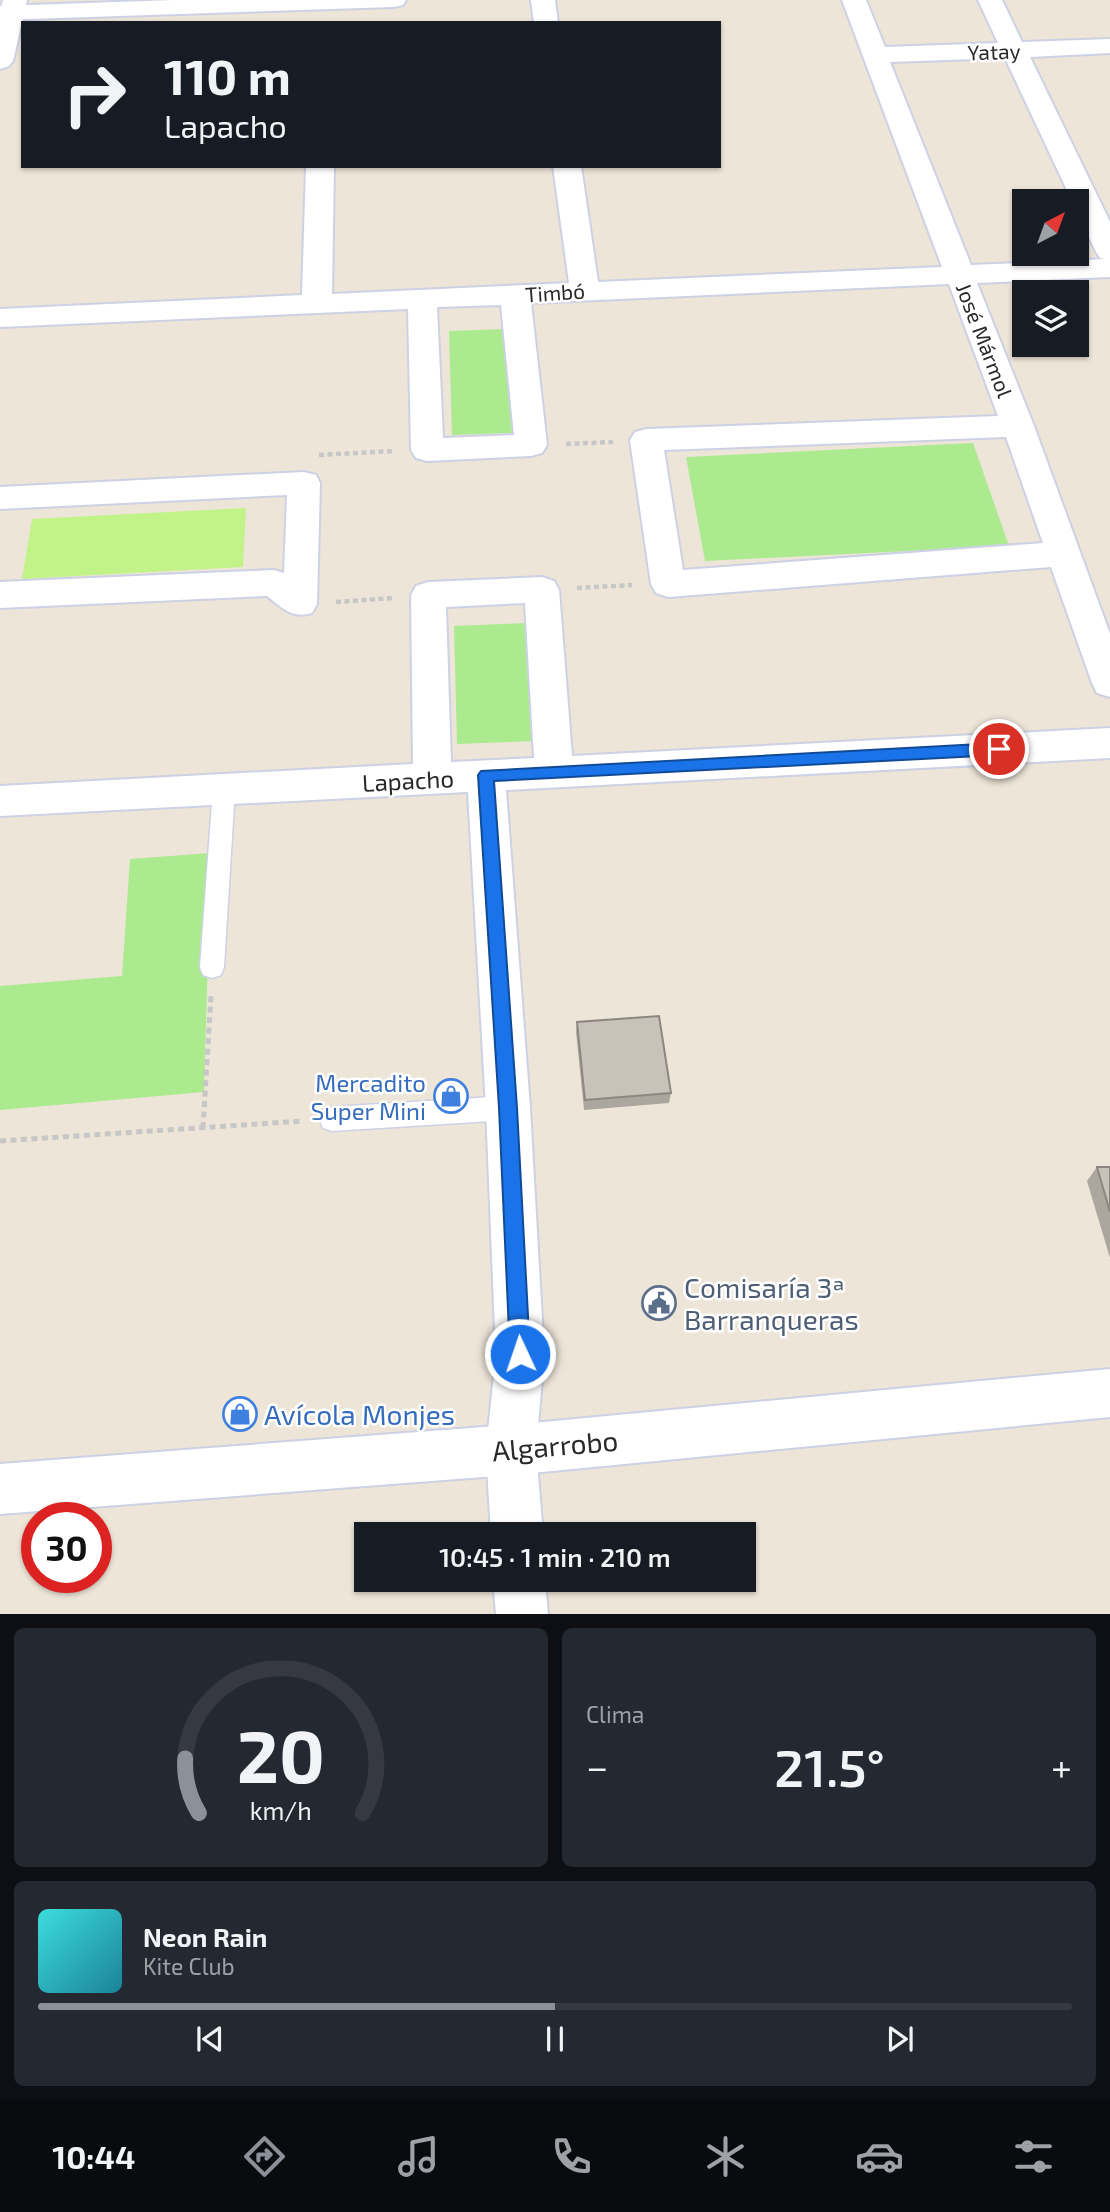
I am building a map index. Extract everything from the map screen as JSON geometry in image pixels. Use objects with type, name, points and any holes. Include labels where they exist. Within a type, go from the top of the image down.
[{"type":"street","points":[[0,61],[9,8],[323,8],[394,0]]},
{"type":"street","points":[[543,0],[546,21]]},
{"type":"street","name":"José Mármol","points":[[854,0],[1018,426],[1064,554],[1103,644],[1110,683]]},
{"type":"street","points":[[990,0],[1110,252]]},
{"type":"street","name":"Yatay","points":[[877,55],[1110,46]]},
{"type":"street","points":[[317,303],[320,168]]},
{"type":"street","points":[[567,168],[585,290]]},
{"type":"street","name":"Timbó","points":[[0,318],[1110,268]]},
{"type":"street","points":[[422,299],[427,450],[531,445],[515,295]]},
{"type":"street","points":[[1018,426],[646,440],[668,584],[1064,554]]},
{"type":"street","points":[[0,498],[304,484],[300,604]]},
{"type":"street","points":[[0,595],[274,583],[300,604]]},
{"type":"street","points":[[432,778],[428,595],[542,590],[554,772]]},
{"type":"street","name":"Lapacho","points":[[0,801],[1110,743]]},
{"type":"street","points":[[486,775],[508,1108],[520,1354],[511,1450],[515,1522]]},
{"type":"street","name":"Algarrobo","points":[[0,1489],[511,1450],[1110,1394]]},
{"type":"street","points":[[521,1592],[522,1614]]},
{"type":"lane","points":[[212,967],[224,789]]},
{"type":"lane","points":[[332,1119],[508,1108]]},
{"type":"path","points":[[531,445],[646,440]]},
{"type":"path","points":[[304,484],[304,456],[427,450]]},
{"type":"path","points":[[542,590],[668,584]]},
{"type":"path","points":[[300,604],[428,595]]},
{"type":"path","points":[[203,1128],[212,967]]},
{"type":"path","points":[[0,1141],[332,1119]]},
{"type":"green space","points":[[506,329],[513,433],[452,435],[449,331]]},
{"type":"green space","points":[[973,443],[1009,546],[705,561],[686,457]]},
{"type":"green space","points":[[246,508],[243,567],[22,579],[32,519]]},
{"type":"green space","points":[[529,623],[536,741],[457,744],[454,626]]},
{"type":"green space","points":[[211,853],[204,1092],[0,1110],[0,986],[122,976],[130,859]]},
{"type":"building","points":[[659,1016],[671,1093],[585,1100],[577,1022]]},
{"type":"building","points":[[1097,1167],[1110,1167],[1110,1212]]},
{"type":"place","name":"Mercadito Super Mini","points":[[451,1096]]},
{"type":"place","name":"Comisaría 3ª Barranqueras","points":[[659,1303]]},
{"type":"place","name":"Avícola Monjes","points":[[240,1414]]},
{"type":"route","points":[[520,1354],[508,1108],[486,775],[999,749]]}]
